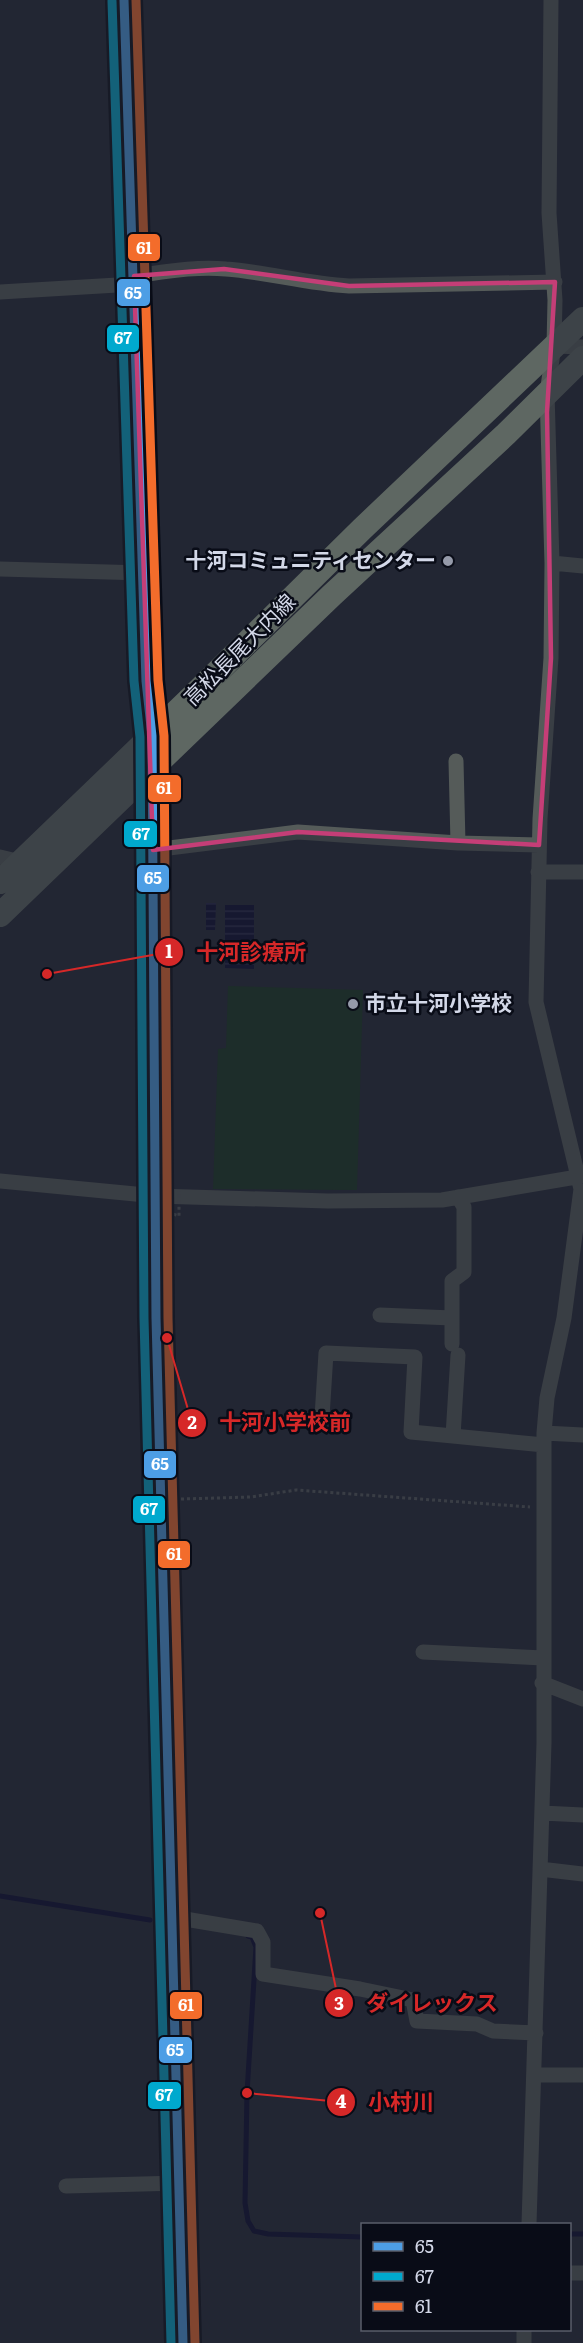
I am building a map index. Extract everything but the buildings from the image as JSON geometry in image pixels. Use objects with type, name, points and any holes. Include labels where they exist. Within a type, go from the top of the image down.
[{"type":"main road","points":[[124,0],[128,49],[146,681],[152,736],[160,1197],[156,1318],[183,2343]]},
{"type":"main road","name":"高松長尾大内線","points":[[0,882],[11,859],[152,736],[362,529],[583,318]]},
{"type":"main road","name":"高松長尾大内線","points":[[0,915],[332,595],[583,358]]},
{"type":"street","points":[[529,2223],[544,1743],[544,1439],[547,1398],[564,1318],[581,1190],[580,1176],[536,1002],[539,845],[551,658],[552,563],[547,393],[554,346],[555,282],[549,213],[551,0]]},
{"type":"street","points":[[0,292],[134,280],[189,269],[224,269],[321,285],[349,286],[555,282]]},
{"type":"street","points":[[554,346],[583,347]]},
{"type":"street","points":[[552,563],[583,566]]},
{"type":"street","points":[[0,569],[144,573]]},
{"type":"street","points":[[456,761],[458,843]]},
{"type":"street","points":[[153,850],[298,832],[458,843],[539,845]]},
{"type":"street","points":[[538,872],[583,872]]},
{"type":"street","points":[[0,1181],[160,1197],[328,1201],[442,1200],[580,1176]]},
{"type":"street","points":[[453,1436],[455,1349],[452,1281],[464,1272],[464,1207],[458,1197]]},
{"type":"street","points":[[380,1315],[452,1318]]},
{"type":"street","points":[[322,1417],[326,1353],[416,1357],[411,1432],[544,1439],[583,1435]]},
{"type":"street","points":[[423,1652],[543,1658]]},
{"type":"street","points":[[543,1683],[583,1699]]},
{"type":"street","points":[[542,1813],[583,1815]]},
{"type":"street","points":[[540,1869],[583,1874]]},
{"type":"street","points":[[172,1917],[257,1931],[263,1942],[263,1974],[413,2000],[417,2021],[477,2024],[493,2031],[536,2033]]},
{"type":"street","points":[[534,2075],[583,2075]]},
{"type":"street","points":[[66,2186],[180,2183]]},
{"type":"path","points":[[160,1197],[179,1216],[160,1197]]},
{"type":"path","points":[[161,1499],[251,1497],[296,1490],[544,1508]]},
{"type":"highlighted area","points":[[224,269],[349,286],[555,282],[547,412],[551,658],[539,845],[298,832],[153,850],[134,276]]},
{"type":"green space","points":[[228,986],[363,990],[357,1190],[213,1189],[218,1049],[226,1048]]},
{"type":"shaded area","points":[[206,903],[216,903],[215,930],[206,930]]},
{"type":"shaded area","points":[[225,905],[254,905],[254,969],[225,968]]},
{"type":"waterway","points":[[0,1896],[150,1920]]},
{"type":"waterway","points":[[248,1936],[252,1937],[256,1947],[247,2093],[245,2203],[248,2221],[254,2231],[268,2234],[361,2237]]},
{"type":"waterway","points":[[571,2234],[583,2234]]},
{"type":"transit line","name":"65","points":[[124,0],[146,681],[152,736],[156,1318],[183,2343]]},
{"type":"transit line","name":"61","points":[[136,0],[158,680],[164,736],[168,1318],[195,2343]]},
{"type":"transit line","name":"67","points":[[112,1],[134,681],[140,737],[144,1318],[171,2343]]},
{"type":"place","name":"十河コミュニティセンター","points":[[448,561]]},
{"type":"place","name":"十河診療所","points":[[47,974]]},
{"type":"place","name":"市立十河小学校","points":[[353,1004]]},
{"type":"place","name":"十河小学校前","points":[[167,1338]]},
{"type":"place","name":"ダイレックス","points":[[320,1913]]},
{"type":"place","name":"小村川","points":[[247,2093]]}]
